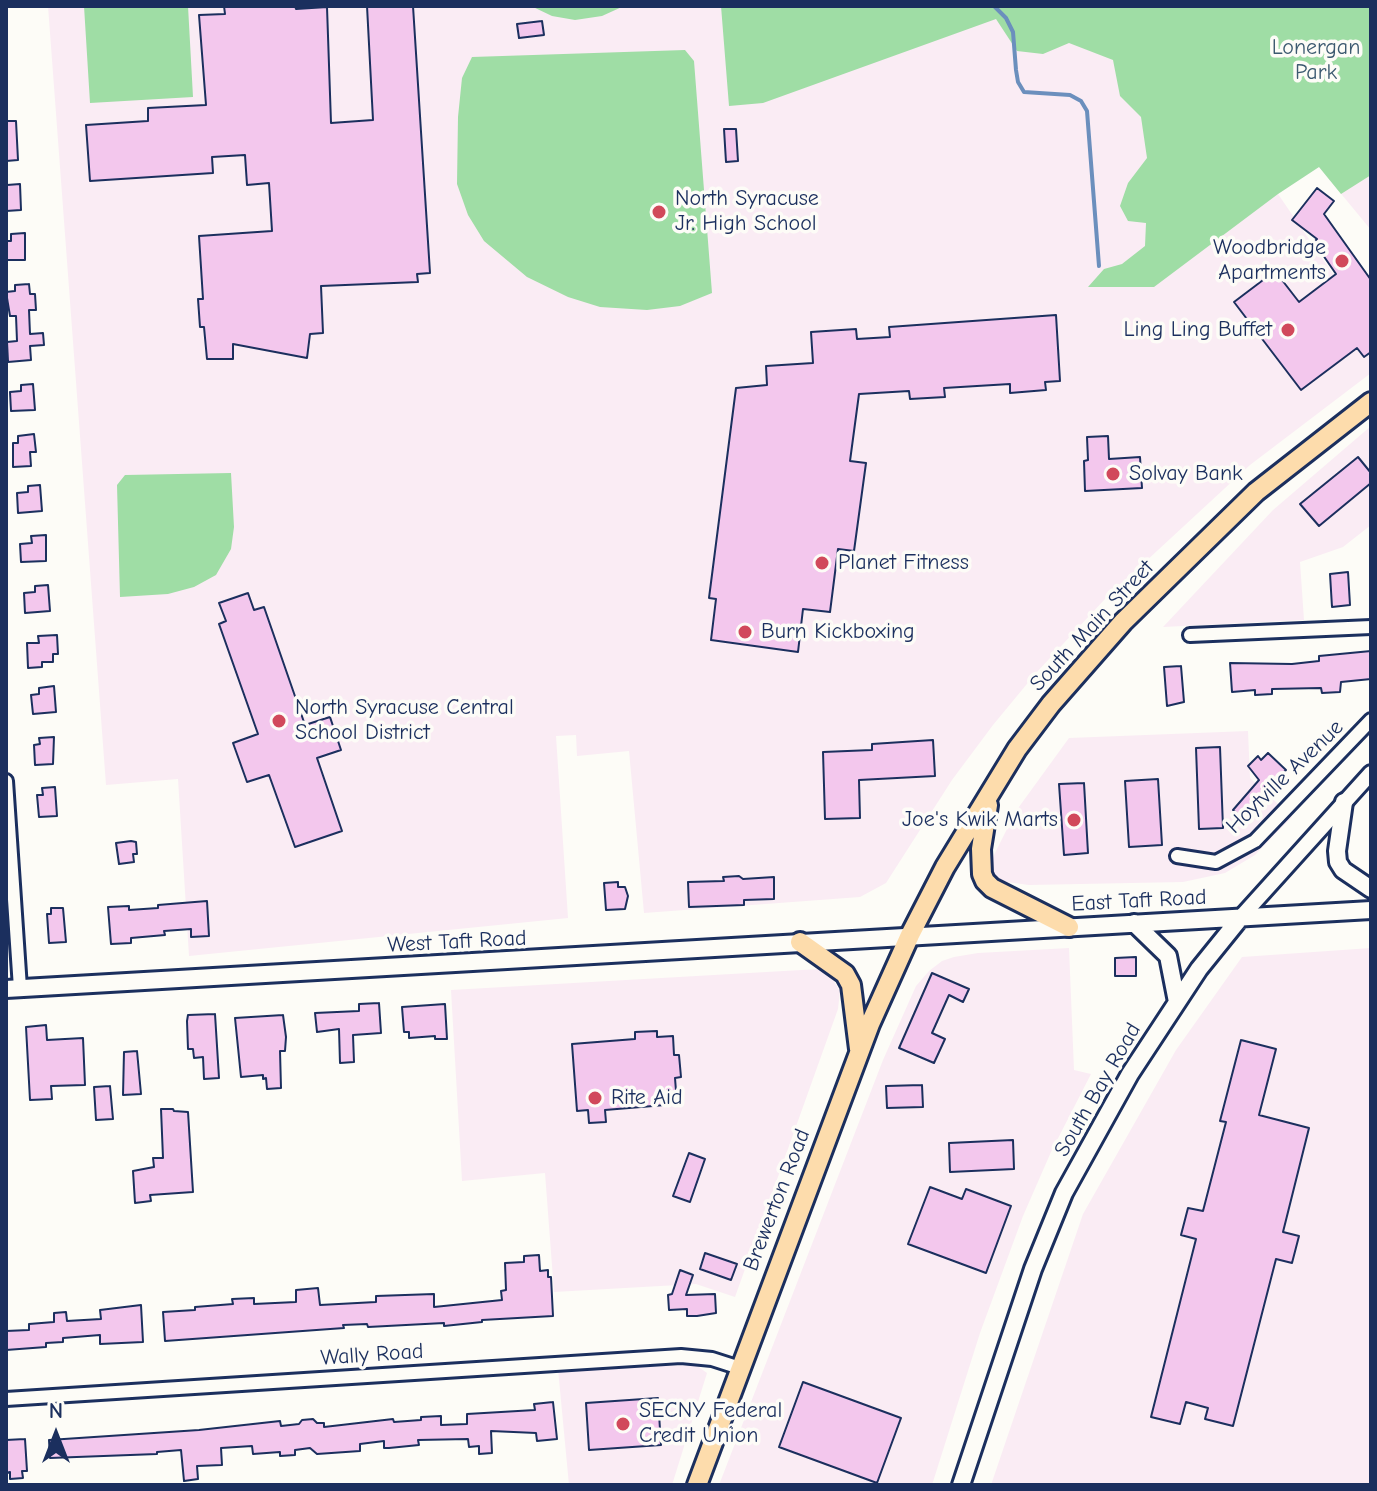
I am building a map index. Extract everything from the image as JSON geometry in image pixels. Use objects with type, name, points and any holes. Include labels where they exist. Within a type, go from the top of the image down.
[{"type":"main road","name":"South Main Street","points":[[910,935],[945,867],[1017,749],[1123,622],[1256,492],[1371,402]]},
{"type":"main road","points":[[990,793],[981,849],[985,881],[992,888],[1069,927]]},
{"type":"main road","points":[[1344,802],[1338,862],[1343,870],[1371,889]]},
{"type":"main road","name":"East Taft Road","points":[[910,935],[1371,910]]},
{"type":"main road","name":"South Bay Road","points":[[961,1485],[1033,1269],[1064,1193],[1107,1113],[1177,1002],[1241,917]]},
{"type":"main road","points":[[1134,923],[1168,956],[1177,1002]]},
{"type":"main road","name":"West Taft Road","points":[[13,988],[910,935]]},
{"type":"main road","name":"Brewerton Road","points":[[697,1485],[859,1052],[910,935]]},
{"type":"main road","points":[[800,942],[845,974],[851,985],[859,1052]]},
{"type":"street","points":[[1190,635],[1371,627]]},
{"type":"street","name":"Hoytville Avenue","points":[[1177,856],[1216,862],[1255,841],[1371,720]]},
{"type":"street","name":"South Bay Road","points":[[1241,917],[1371,773]]},
{"type":"street","points":[[6,781],[13,988]]},
{"type":"street","name":"Wally Road","points":[[6,1399],[681,1356],[712,1359],[740,1368]]},
{"type":"shaded area","points":[[48,6],[1084,6],[1328,128],[1371,163],[1371,230],[1319,167],[1278,194],[1371,326],[1371,373],[1250,465],[1105,599],[1036,673],[993,725],[952,780],[886,883],[860,897],[644,913],[629,751],[577,756],[576,735],[556,736],[568,918],[189,956],[178,779],[106,785]]},
{"type":"shaded area","points":[[1371,426],[1371,525],[1343,547],[1300,562],[1304,620],[1163,627],[1273,510]]},
{"type":"shaded area","points":[[1248,731],[1250,778],[1292,817],[1255,855],[1225,873],[1183,882],[1029,885],[999,881],[992,870],[992,859],[1016,811],[1069,738]]},
{"type":"shaded area","points":[[1069,948],[1074,1070],[1091,1074],[1023,1216],[980,1333],[932,1485],[719,1485],[883,1060],[916,986],[942,961],[954,957]]},
{"type":"shaded area","points":[[1371,948],[1371,1485],[991,1485],[1083,1214],[1176,1050],[1242,957]]},
{"type":"shaded area","points":[[819,969],[831,977],[840,991],[838,1009],[735,1297],[696,1284],[554,1292],[545,1173],[462,1181],[451,990]]},
{"type":"shaded area","points":[[696,1365],[707,1373],[672,1485],[569,1485],[558,1369]]},
{"type":"green space","points":[[84,6],[188,6],[193,97],[90,103]]},
{"type":"green space","points":[[531,6],[624,6],[602,16],[575,20],[552,16]]},
{"type":"green space","name":"Lonergan Park","points":[[721,6],[1371,6],[1371,175],[1341,194],[1319,167],[1154,287],[1088,287],[1104,269],[1122,264],[1145,246],[1146,223],[1128,221],[1120,206],[1128,183],[1147,158],[1141,117],[1120,96],[1113,60],[1069,43],[1043,54],[1017,51],[996,19],[763,103],[729,106]]},
{"type":"green space","points":[[685,50],[694,61],[712,293],[680,306],[647,310],[600,307],[568,297],[527,277],[484,241],[468,215],[457,184],[462,78],[472,57]]},
{"type":"green space","points":[[231,473],[234,527],[231,549],[216,575],[194,587],[168,594],[120,597],[117,485],[125,475]]},
{"type":"building","points":[[224,6],[327,7],[331,123],[373,120],[367,6],[413,6],[430,273],[417,274],[418,282],[321,286],[323,333],[310,334],[307,358],[233,344],[233,359],[207,359],[198,299],[203,299],[199,236],[272,231],[269,183],[247,185],[245,155],[212,157],[213,173],[90,181],[86,125],[148,121],[148,108],[206,105],[199,15],[225,14]]},
{"type":"building","points":[[542,21],[544,35],[519,38],[517,24]]},
{"type":"building","points":[[6,121],[16,121],[18,160],[6,161]]},
{"type":"building","points":[[724,129],[736,129],[738,161],[726,162]]},
{"type":"building","points":[[20,184],[21,210],[6,211],[7,185]]},
{"type":"building","points":[[1317,188],[1334,201],[1324,214],[1371,280],[1371,352],[1364,357],[1357,348],[1301,390],[1234,302],[1275,271],[1299,302],[1336,274],[1314,242],[1317,239],[1292,220]]},
{"type":"building","points":[[25,233],[25,260],[6,260],[6,241],[11,241],[11,234]]},
{"type":"building","points":[[29,284],[30,294],[35,294],[36,310],[29,310],[30,334],[43,333],[44,345],[30,346],[31,360],[8,362],[7,342],[17,341],[16,316],[10,316],[6,292],[15,291],[15,285]]},
{"type":"building","points":[[1056,315],[1060,381],[1045,382],[1046,390],[1010,393],[1010,384],[944,388],[945,397],[910,399],[909,391],[859,394],[850,461],[866,463],[854,551],[838,549],[830,612],[803,609],[798,652],[711,640],[716,599],[709,598],[736,388],[767,385],[766,366],[813,363],[811,332],[856,329],[857,339],[890,337],[889,327]]},
{"type":"building","points":[[33,384],[35,410],[11,411],[10,392],[21,391],[21,385]]},
{"type":"building","points":[[34,434],[36,452],[30,452],[31,466],[13,467],[13,443],[18,443],[18,436]]},
{"type":"building","name":"Solvay Bank","points":[[1108,436],[1109,459],[1140,457],[1142,488],[1085,491],[1087,437]]},
{"type":"building","points":[[1358,457],[1371,473],[1371,483],[1319,526],[1300,504]]},
{"type":"building","points":[[40,485],[42,511],[18,513],[17,493],[28,492],[28,486]]},
{"type":"building","points":[[46,535],[46,561],[21,562],[20,544],[32,543],[31,536]]},
{"type":"building","points":[[1348,572],[1350,605],[1332,607],[1330,574]]},
{"type":"building","points":[[48,585],[50,611],[25,613],[24,593],[35,592],[35,586]]},
{"type":"building","name":"North Syracuse Central School District","points":[[248,593],[254,610],[264,607],[305,725],[330,717],[341,750],[317,758],[342,831],[295,847],[269,775],[247,782],[233,743],[258,734],[219,624],[226,621],[219,603]]},
{"type":"building","points":[[57,635],[58,654],[53,654],[53,662],[42,662],[42,667],[28,668],[27,643],[39,643],[38,636]]},
{"type":"building","points":[[1371,651],[1371,679],[1341,682],[1340,692],[1322,693],[1321,688],[1272,689],[1272,694],[1255,695],[1255,690],[1232,692],[1230,663],[1292,664],[1319,661],[1319,656]]},
{"type":"building","points":[[1181,666],[1184,702],[1167,706],[1164,667]]},
{"type":"building","points":[[54,686],[56,712],[33,714],[31,695],[39,694],[39,688]]},
{"type":"building","points":[[54,737],[53,764],[35,765],[34,745],[40,744],[39,738]]},
{"type":"building","points":[[933,740],[935,776],[859,780],[860,818],[825,819],[823,752],[872,750],[872,744]]},
{"type":"building","points":[[1220,747],[1223,828],[1199,829],[1196,748]]},
{"type":"building","points":[[1268,753],[1286,770],[1281,775],[1283,778],[1245,821],[1233,810],[1259,780],[1248,766],[1258,756],[1261,760]]},
{"type":"building","points":[[1158,779],[1162,845],[1129,847],[1125,781]]},
{"type":"building","points":[[1084,783],[1088,853],[1064,855],[1059,784]]},
{"type":"building","points":[[55,787],[57,816],[39,817],[37,795],[43,795],[42,788]]},
{"type":"building","points":[[136,842],[134,862],[119,864],[116,843]]},
{"type":"building","points":[[739,876],[743,879],[774,877],[774,899],[744,900],[744,905],[689,907],[688,882],[724,881],[723,877]]},
{"type":"building","points":[[618,882],[618,887],[625,887],[628,896],[625,909],[606,910],[604,883]]},
{"type":"building","points":[[207,901],[209,936],[191,937],[191,929],[164,931],[165,935],[131,938],[131,943],[111,944],[108,907],[129,906],[129,910]]},
{"type":"building","points":[[51,908],[63,908],[66,942],[49,943],[47,914],[51,914]]},
{"type":"building","points":[[1136,957],[1136,976],[1115,976],[1115,958]]},
{"type":"building","points":[[932,973],[969,989],[963,1002],[949,995],[932,1033],[945,1039],[934,1063],[899,1048]]},
{"type":"building","points":[[379,1003],[381,1033],[353,1035],[354,1062],[340,1063],[339,1029],[317,1032],[315,1013],[359,1011],[359,1004]]},
{"type":"building","points":[[445,1004],[447,1039],[435,1039],[435,1036],[409,1038],[409,1032],[404,1032],[402,1007]]},
{"type":"building","points":[[215,1014],[219,1078],[204,1079],[203,1057],[194,1058],[193,1049],[188,1049],[188,1015]]},
{"type":"building","points":[[283,1015],[286,1037],[285,1051],[280,1051],[281,1088],[267,1089],[263,1075],[241,1077],[235,1018]]},
{"type":"building","points":[[46,1025],[47,1040],[83,1038],[85,1085],[51,1086],[52,1099],[30,1100],[26,1027]]},
{"type":"building","name":"Rite Aid","points":[[657,1031],[657,1037],[673,1036],[674,1055],[679,1055],[681,1077],[675,1078],[677,1104],[605,1110],[606,1122],[589,1123],[588,1110],[577,1111],[572,1044],[635,1039],[635,1032]]},
{"type":"building","points":[[1241,1040],[1276,1049],[1259,1115],[1309,1128],[1283,1232],[1299,1236],[1292,1263],[1276,1259],[1233,1426],[1205,1419],[1208,1408],[1186,1402],[1180,1424],[1151,1417],[1196,1239],[1181,1235],[1188,1208],[1203,1211],[1226,1122],[1220,1121]]},
{"type":"building","points":[[137,1051],[141,1094],[123,1095],[124,1052]]},
{"type":"building","points":[[922,1085],[923,1107],[887,1108],[886,1086]]},
{"type":"building","points":[[110,1086],[113,1119],[96,1120],[94,1087]]},
{"type":"building","points":[[161,1109],[188,1112],[193,1192],[150,1195],[151,1201],[135,1203],[133,1171],[154,1167],[153,1158],[163,1158]]},
{"type":"building","points":[[1013,1140],[1014,1169],[950,1172],[949,1143]]},
{"type":"building","points":[[689,1153],[705,1159],[690,1202],[673,1196]]},
{"type":"building","points":[[930,1187],[962,1199],[966,1189],[1011,1206],[986,1273],[908,1244]]},
{"type":"building","points":[[705,1253],[737,1264],[731,1280],[700,1269]]},
{"type":"building","points":[[539,1255],[540,1271],[548,1270],[548,1277],[551,1277],[553,1316],[482,1320],[444,1326],[444,1323],[368,1327],[367,1324],[343,1325],[344,1328],[165,1341],[163,1312],[233,1304],[232,1299],[254,1298],[254,1304],[296,1302],[296,1290],[318,1288],[320,1305],[376,1302],[376,1296],[434,1294],[434,1307],[502,1300],[501,1291],[506,1290],[505,1263],[524,1262],[524,1256]]},
{"type":"building","points":[[680,1270],[693,1275],[686,1295],[715,1294],[716,1313],[687,1316],[687,1309],[669,1310],[668,1295],[672,1294]]},
{"type":"building","points":[[141,1305],[143,1342],[100,1344],[100,1335],[63,1338],[63,1342],[46,1343],[46,1347],[6,1350],[6,1331],[29,1330],[29,1324],[54,1322],[54,1313],[66,1312],[67,1321],[101,1319],[100,1310]]},
{"type":"building","points":[[803,1382],[901,1418],[877,1483],[779,1447]]},
{"type":"building","name":"SECNY Federal Credit Union","points":[[658,1398],[661,1445],[589,1450],[586,1403]]},
{"type":"building","points":[[553,1402],[557,1439],[537,1441],[536,1433],[491,1431],[492,1453],[479,1454],[479,1446],[469,1447],[468,1439],[418,1440],[419,1445],[389,1448],[384,1448],[384,1441],[360,1444],[360,1451],[317,1454],[310,1448],[295,1450],[295,1455],[280,1456],[280,1452],[253,1454],[252,1446],[221,1448],[222,1465],[197,1466],[198,1479],[184,1481],[181,1450],[157,1454],[50,1458],[49,1440],[280,1421],[281,1426],[313,1419],[324,1423],[324,1427],[441,1416],[441,1425],[467,1424],[467,1414],[535,1410],[534,1404]]},
{"type":"building","points":[[25,1439],[27,1471],[22,1471],[23,1478],[10,1479],[10,1472],[6,1473],[6,1440]]},
{"type":"waterway","points":[[994,6],[1006,18],[1013,32],[1018,82],[1024,92],[1070,95],[1081,101],[1087,111],[1099,266]]},
{"type":"place","name":"North Syracuse Jr. High School","points":[[659,212]]},
{"type":"place","name":"Woodbridge Apartments","points":[[1342,261]]},
{"type":"place","name":"Ling Ling Buffet","points":[[1288,330]]},
{"type":"place","name":"Solvay Bank","points":[[1113,474]]},
{"type":"place","name":"Planet Fitness","points":[[822,563]]},
{"type":"place","name":"Burn Kickboxing","points":[[745,632]]},
{"type":"place","name":"North Syracuse Central School District","points":[[279,721]]},
{"type":"place","name":"Joe's Kwik Marts","points":[[1074,820]]},
{"type":"place","name":"Rite Aid","points":[[595,1098]]},
{"type":"place","name":"SECNY Federal Credit Union","points":[[623,1424]]}]
